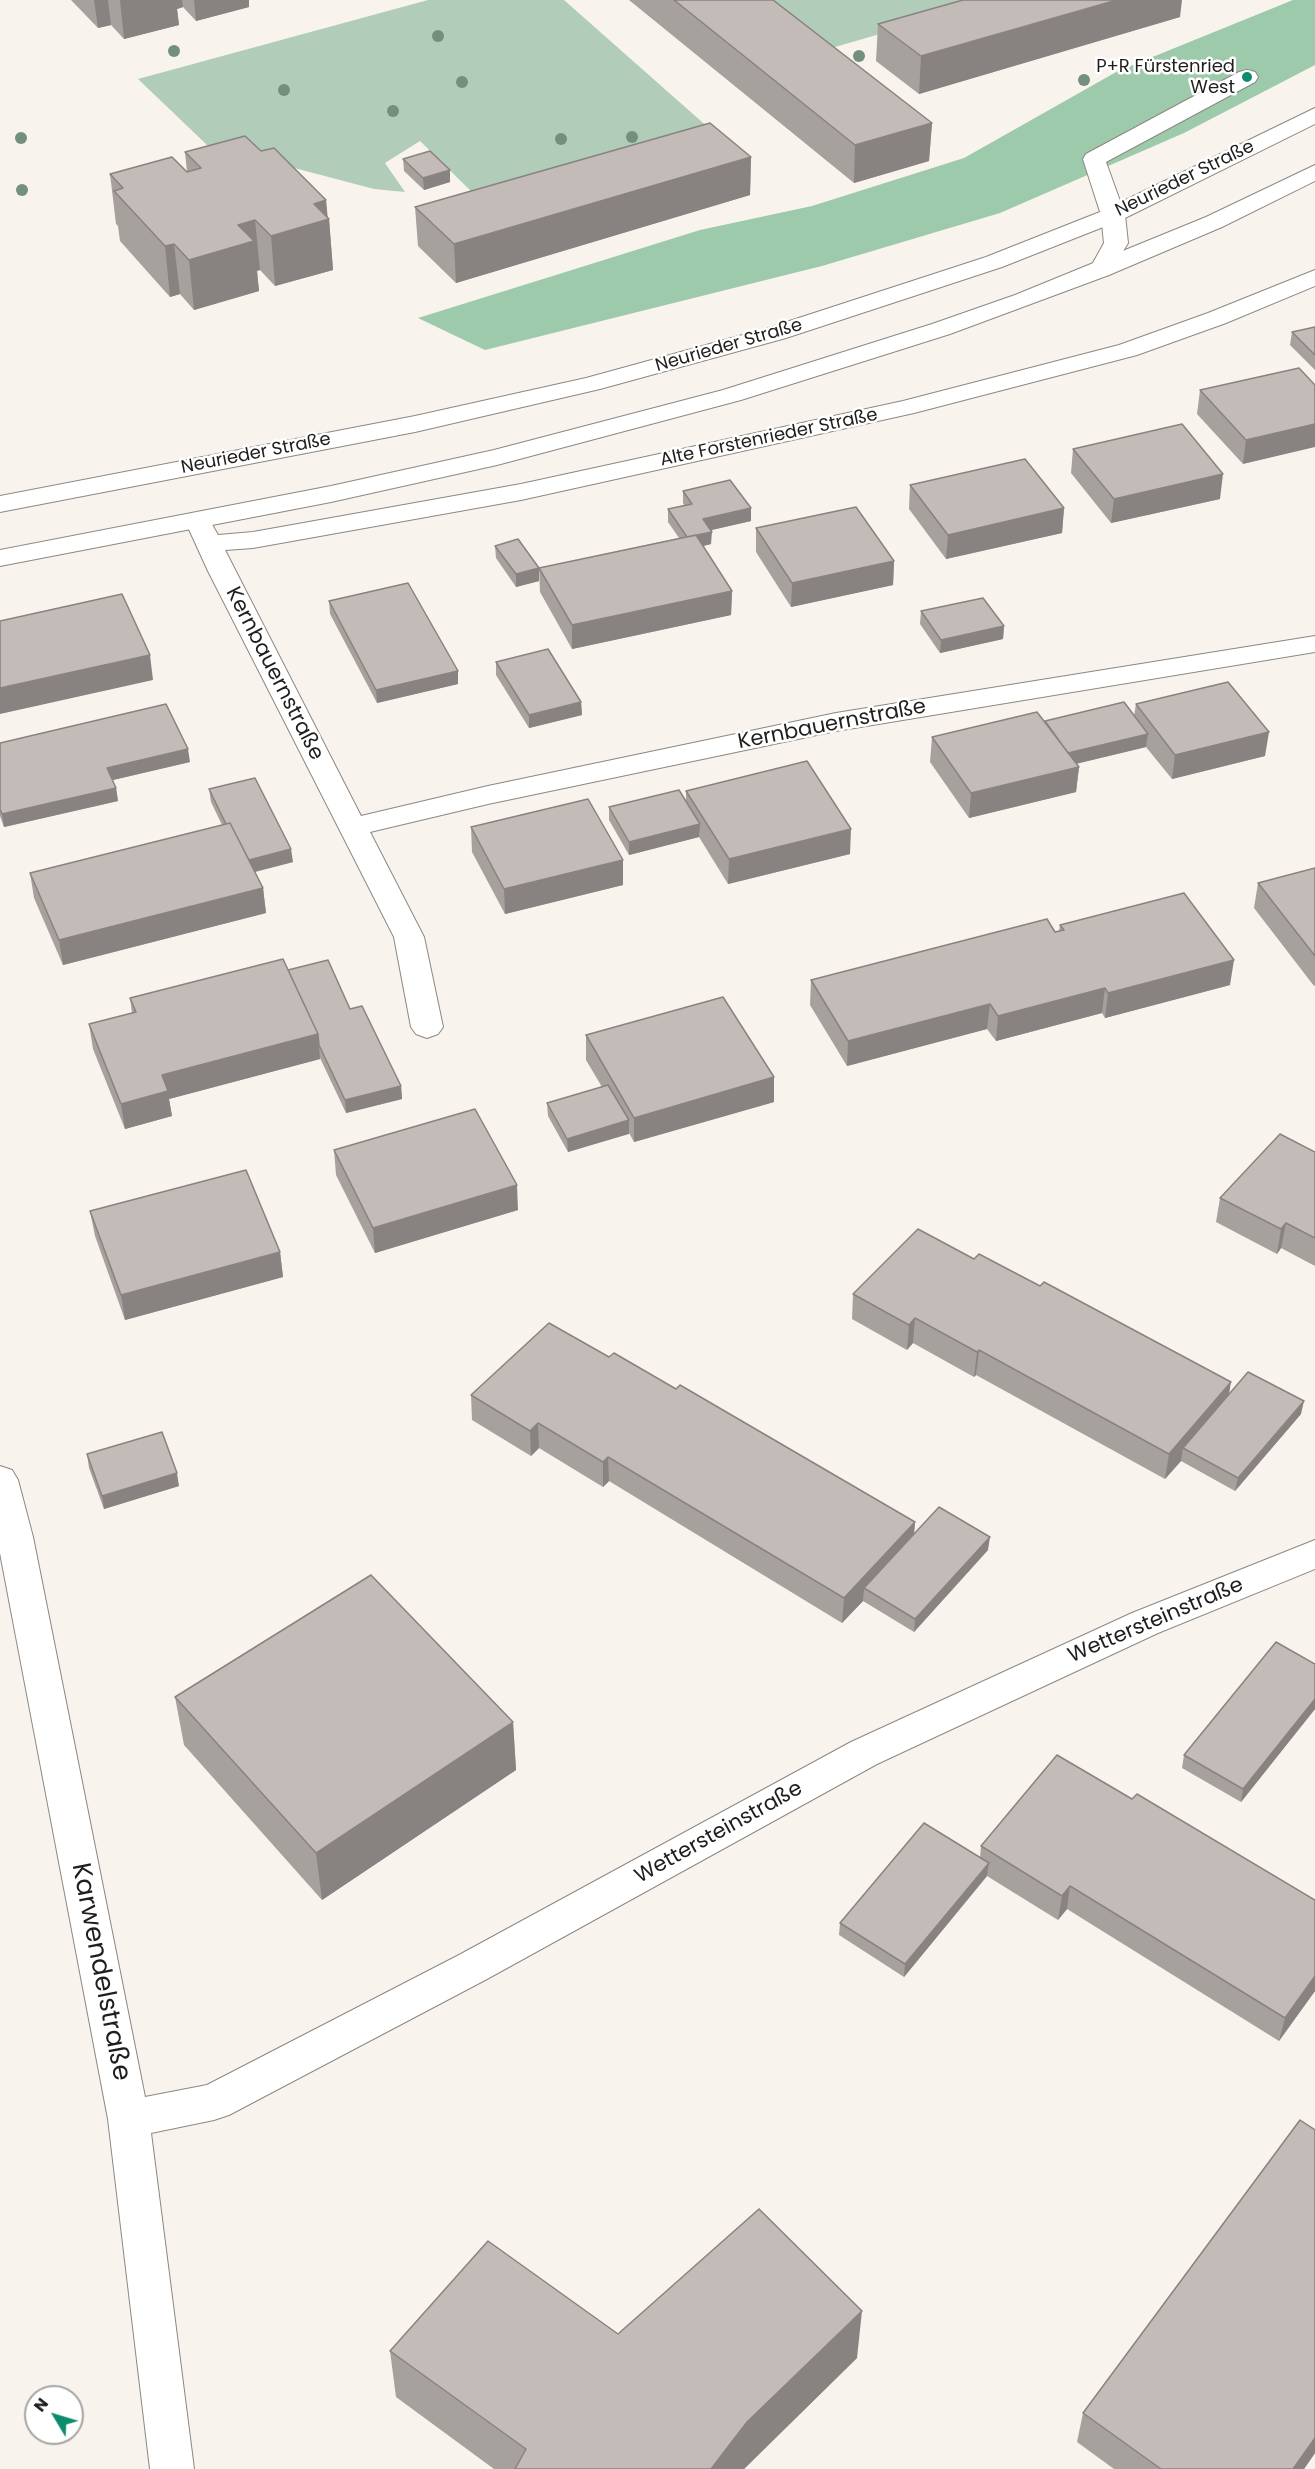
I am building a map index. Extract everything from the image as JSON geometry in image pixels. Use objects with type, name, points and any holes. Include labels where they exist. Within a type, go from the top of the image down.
[{"type":"street","points":[[1101,270],[1116,243],[1113,215],[1094,159],[1247,77]]},
{"type":"street","name":"Neurieder Straße","points":[[0,504],[415,424],[591,384],[777,333],[994,262],[1113,215],[1315,115]]},
{"type":"street","points":[[0,558],[203,532],[497,458],[732,395],[941,329],[1101,270],[1214,222],[1315,172]]},
{"type":"street","name":"Alte Forstenrieder Straße","points":[[203,532],[264,539],[521,492],[905,408],[1128,350],[1217,318],[1315,277]]},
{"type":"street","name":"Kernbauernstraße","points":[[203,532],[409,937],[427,1027]]},
{"type":"street","name":"Kernbauernstraße","points":[[353,827],[488,795],[836,722],[1315,644]]},
{"type":"street","name":"Karwendelstraße","points":[[0,1480],[15,1537],[62,1789],[129,2119],[172,2469]]},
{"type":"street","name":"Wettersteinstraße","points":[[129,2119],[214,2102],[473,1967],[864,1753],[1145,1623],[1315,1554]]},
{"type":"green space","points":[[428,0],[564,0],[719,137],[479,199],[420,141],[385,163],[405,192],[374,189],[207,145],[138,79]]},
{"type":"green space","points":[[738,0],[997,0],[811,54]]},
{"type":"green space","points":[[1293,0],[1315,0],[1315,65],[1184,133],[1000,213],[822,266],[485,350],[418,318],[700,230],[812,206],[964,158],[1118,71]]},
{"type":"building","points":[[674,0],[773,0],[932,123],[855,145]]},
{"type":"building","points":[[963,0],[1117,0],[921,56],[878,24]]},
{"type":"building","points":[[710,123],[751,157],[454,244],[415,207]]},
{"type":"building","points":[[245,136],[261,151],[274,148],[326,200],[314,204],[329,219],[271,236],[255,220],[238,225],[254,241],[189,260],[174,244],[165,246],[114,191],[123,188],[110,174],[172,157],[187,172],[201,168],[185,152]]},
{"type":"building","points":[[430,151],[450,170],[423,178],[403,159]]},
{"type":"building","points":[[1315,327],[1315,355],[1292,332]]},
{"type":"building","points":[[1299,368],[1315,385],[1315,424],[1246,440],[1200,390]]},
{"type":"building","points":[[1182,424],[1223,474],[1114,499],[1073,449]]},
{"type":"building","points":[[1025,459],[1064,508],[948,535],[910,485]]},
{"type":"building","points":[[730,480],[751,508],[703,519],[712,532],[687,537],[668,509],[692,504],[683,491]]},
{"type":"building","points":[[856,507],[894,561],[792,583],[756,528]]},
{"type":"building","points":[[696,535],[732,591],[572,625],[539,568]]},
{"type":"building","points":[[518,539],[539,568],[516,574],[495,546]]},
{"type":"building","points":[[408,583],[458,671],[376,690],[329,601]]},
{"type":"building","points":[[122,594],[150,655],[0,688],[0,621]]},
{"type":"building","points":[[983,598],[1004,626],[941,640],[921,611]]},
{"type":"building","points":[[548,649],[581,702],[529,715],[496,662]]},
{"type":"building","points":[[1228,682],[1269,732],[1175,755],[1136,704]]},
{"type":"building","points":[[1124,702],[1148,734],[1068,753],[1045,721]]},
{"type":"building","points":[[166,704],[188,749],[107,768],[116,788],[2,814],[0,809],[0,743]]},
{"type":"building","points":[[1037,712],[1079,767],[971,793],[932,737]]},
{"type":"building","points":[[807,761],[851,829],[729,859],[686,791]]},
{"type":"building","points":[[255,778],[291,849],[249,860],[230,823],[226,824],[209,789]]},
{"type":"building","points":[[679,790],[700,824],[629,842],[609,807]]},
{"type":"building","points":[[588,799],[623,860],[504,889],[471,827]]},
{"type":"building","points":[[230,823],[263,888],[59,940],[30,873]]},
{"type":"building","points":[[1315,868],[1315,956],[1258,883]]},
{"type":"building","points":[[1184,893],[1234,960],[1108,993],[1105,988],[998,1016],[990,1004],[848,1041],[811,980],[1047,919],[1055,932],[1064,930],[1060,925]]},
{"type":"building","points":[[283,959],[318,1034],[162,1075],[168,1091],[121,1104],[89,1024],[136,1012],[130,998]]},
{"type":"building","points":[[328,960],[350,1009],[362,1006],[401,1086],[345,1100],[288,970]]},
{"type":"building","points":[[723,997],[774,1077],[634,1118],[586,1035]]},
{"type":"building","points":[[608,1085],[629,1120],[567,1139],[547,1103]]},
{"type":"building","points":[[475,1109],[517,1185],[373,1228],[334,1150]]},
{"type":"building","points":[[1280,1134],[1315,1152],[1315,1238],[1286,1223],[1281,1229],[1220,1198]]},
{"type":"building","points":[[246,1170],[280,1252],[121,1295],[90,1211]]},
{"type":"building","points":[[918,1229],[974,1259],[979,1254],[1040,1286],[1044,1282],[1231,1382],[1169,1454],[979,1350],[977,1352],[915,1318],[909,1325],[853,1294]]},
{"type":"building","points":[[549,1323],[609,1357],[614,1353],[676,1389],[680,1385],[915,1522],[844,1598],[608,1457],[603,1462],[538,1423],[530,1431],[471,1395]]},
{"type":"building","points":[[1248,1372],[1304,1401],[1238,1478],[1183,1448]]},
{"type":"building","points":[[162,1432],[177,1473],[102,1496],[87,1454]]},
{"type":"building","points":[[939,1507],[990,1537],[915,1619],[864,1588]]},
{"type":"building","points":[[371,1575],[513,1722],[316,1853],[175,1697]]},
{"type":"building","points":[[1276,1642],[1315,1664],[1315,1699],[1243,1789],[1184,1755]]},
{"type":"building","points":[[1057,1755],[1132,1799],[1137,1794],[1315,1900],[1315,1976],[1285,2018],[1070,1886],[1062,1896],[981,1846]]},
{"type":"building","points":[[924,1823],[989,1863],[905,1964],[840,1923]]},
{"type":"building","points":[[1300,2120],[1315,2130],[1315,2438],[1293,2469],[1161,2469],[1083,2413]]},
{"type":"building","points":[[759,2209],[862,2311],[747,2422],[711,2469],[515,2469],[526,2449],[390,2351],[488,2241],[618,2334]]},
{"type":"place","name":"P+R Fürstenried West","points":[[1247,77]]}]
